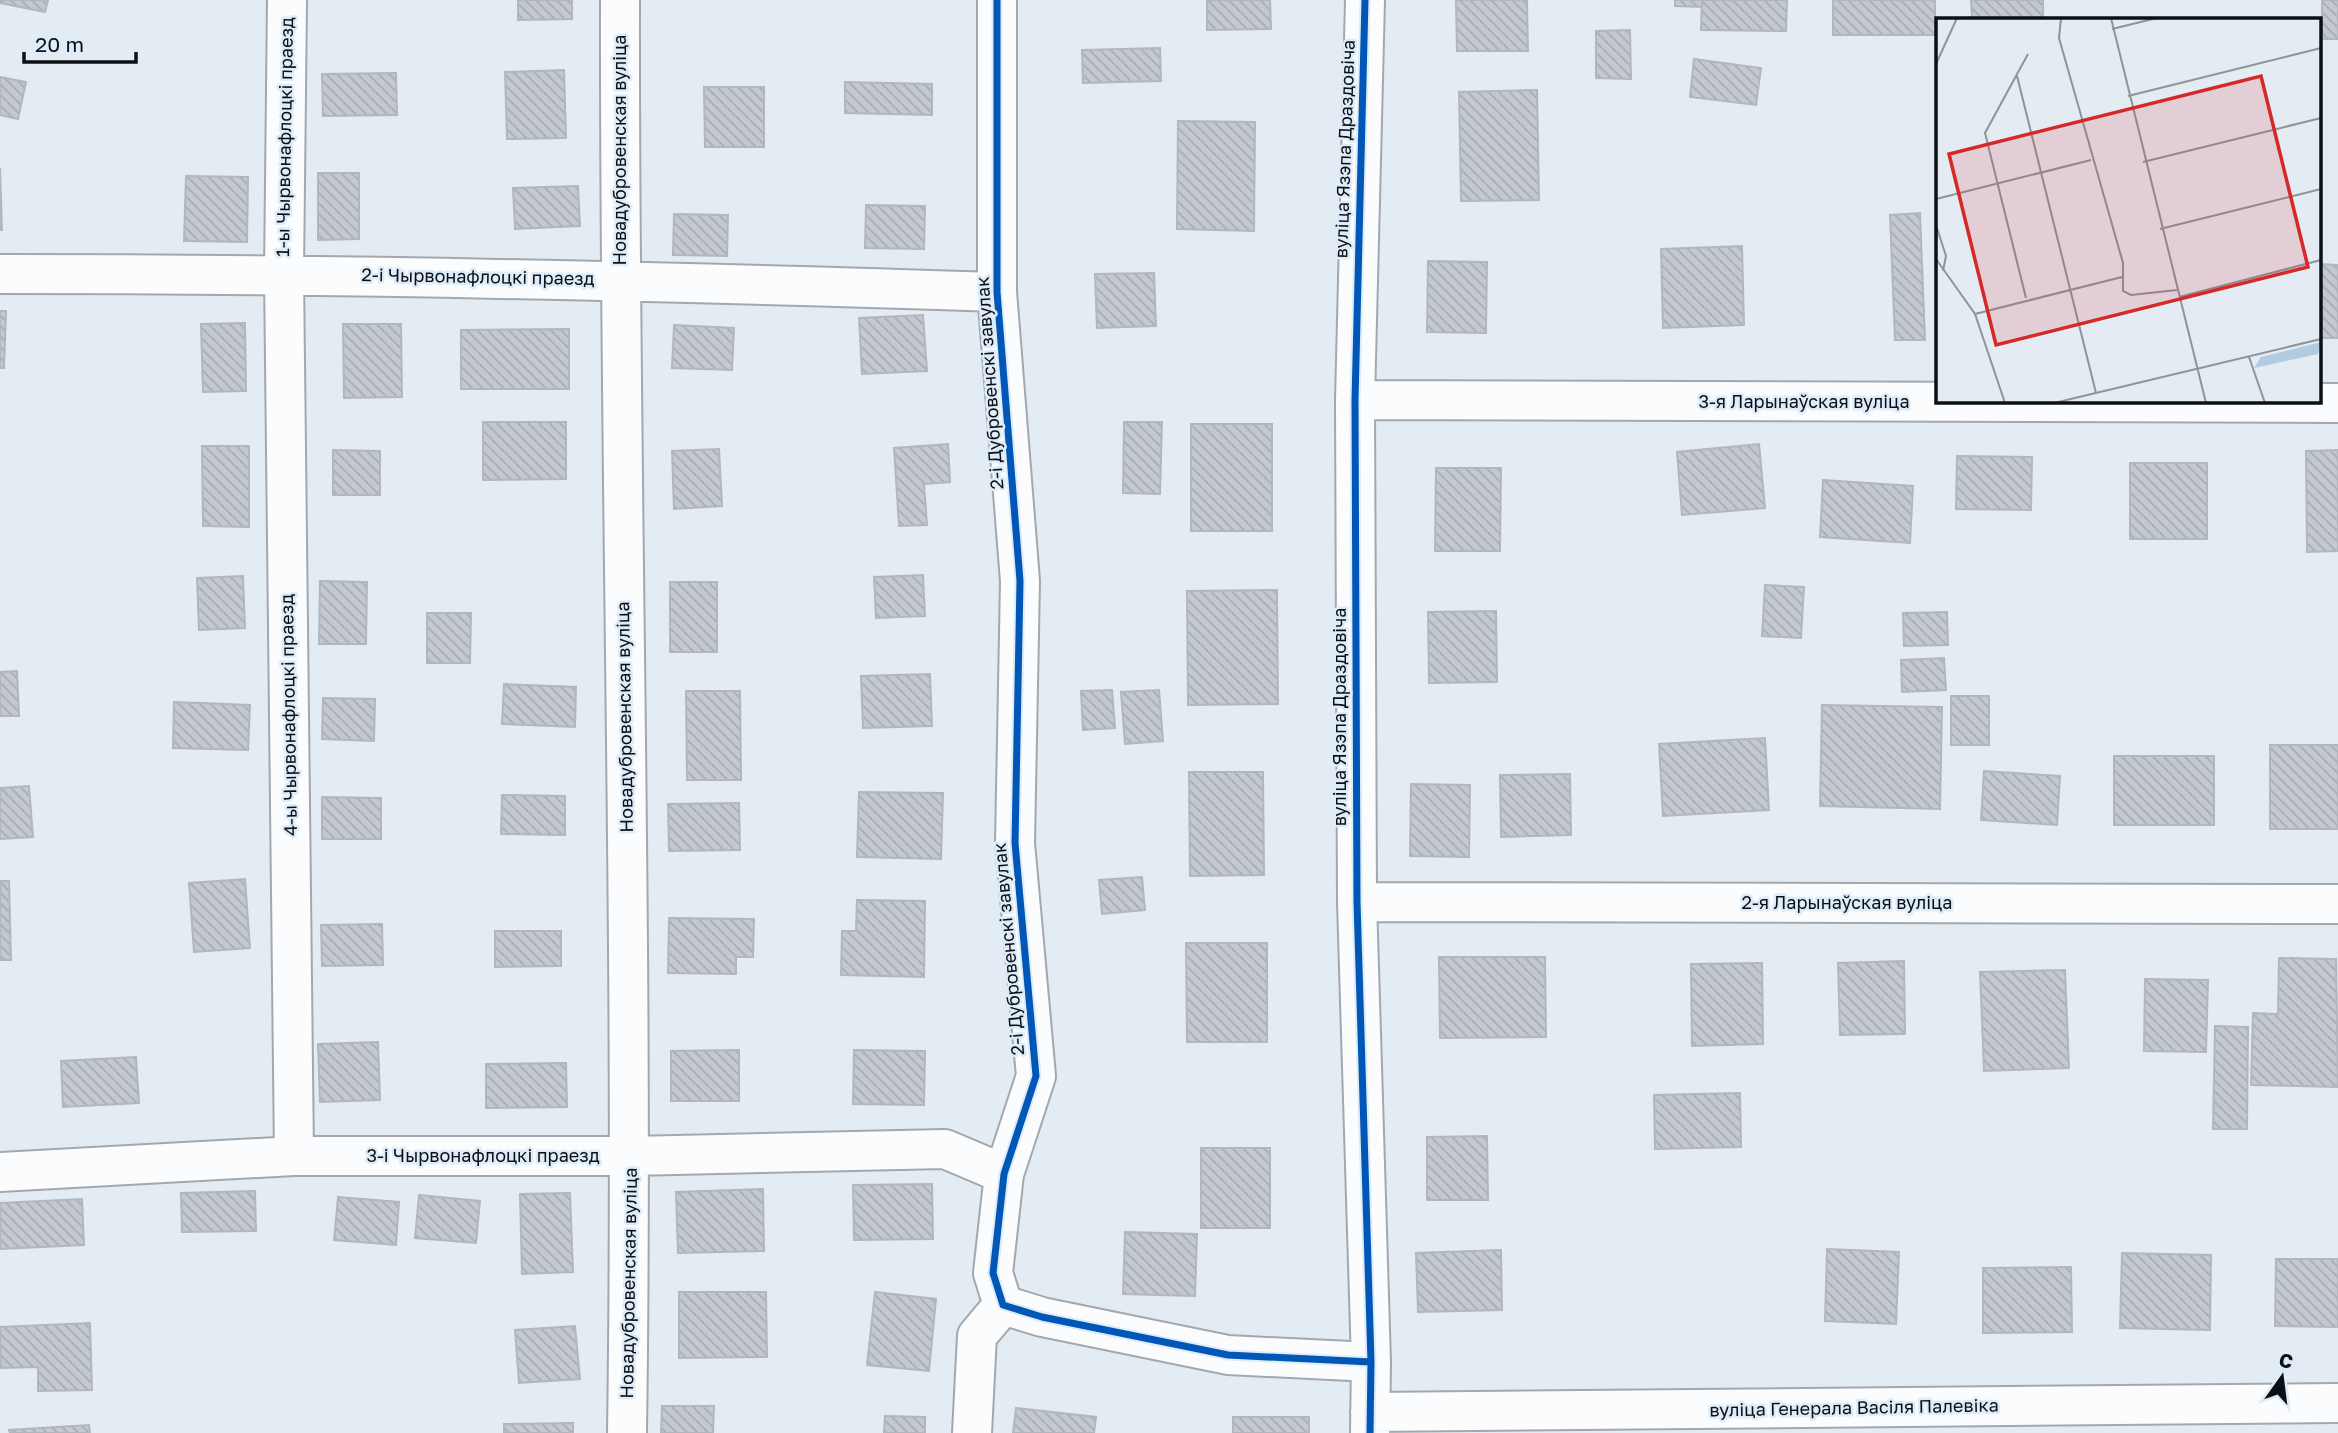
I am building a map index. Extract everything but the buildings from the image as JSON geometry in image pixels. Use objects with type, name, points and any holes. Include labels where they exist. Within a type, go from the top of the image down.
[{"type":"street","name":"1-ы Чырвонафлоцкі праезд","points":[[284,274],[287,0]]},
{"type":"street","name":"Новадубровенская вуліца","points":[[620,0],[620,280],[631,1156],[626,1433]]},
{"type":"street","name":"2-і Дубровенскі завулак","points":[[997,0],[997,292],[1020,581],[1015,843],[1036,1076],[1004,1174],[993,1273],[1003,1305]]},
{"type":"street","name":"вуліца Язэпа Драздовіча","points":[[1365,0],[1354,400],[1357,902],[1371,1362],[1370,1423]]},
{"type":"street","name":"2-і Чырвонафлоцкі праезд","points":[[0,274],[284,274],[620,280],[997,292]]},
{"type":"street","name":"4-ы Чырвонафлоцкі праезд","points":[[284,274],[294,1156]]},
{"type":"street","name":"3-я Ларынаўская вуліца","points":[[1354,400],[1936,402]]},
{"type":"street","name":"3-я Ларынаўская вуліца","points":[[2010,402],[2338,403]]},
{"type":"street","name":"2-я Ларынаўская вуліца","points":[[1357,902],[2338,904]]},
{"type":"street","name":"3-і Чырвонафлоцкі праезд","points":[[0,1172],[294,1156],[631,1156],[945,1149],[1004,1174]]},
{"type":"street","points":[[972,1433],[977,1336],[1003,1305],[1042,1317],[1228,1355],[1371,1362]]},
{"type":"street","name":"вуліца Генерала Васіля Палевіка","points":[[1370,1423],[2338,1403]]},
{"type":"cycle path","points":[[997,0],[997,292],[1020,581],[1015,843],[1036,1076],[1004,1174],[993,1273],[1003,1305],[1042,1317],[1228,1355],[1371,1362]]},
{"type":"cycle path","points":[[1365,0],[1355,400],[1357,902],[1371,1362],[1370,1433]]}]
